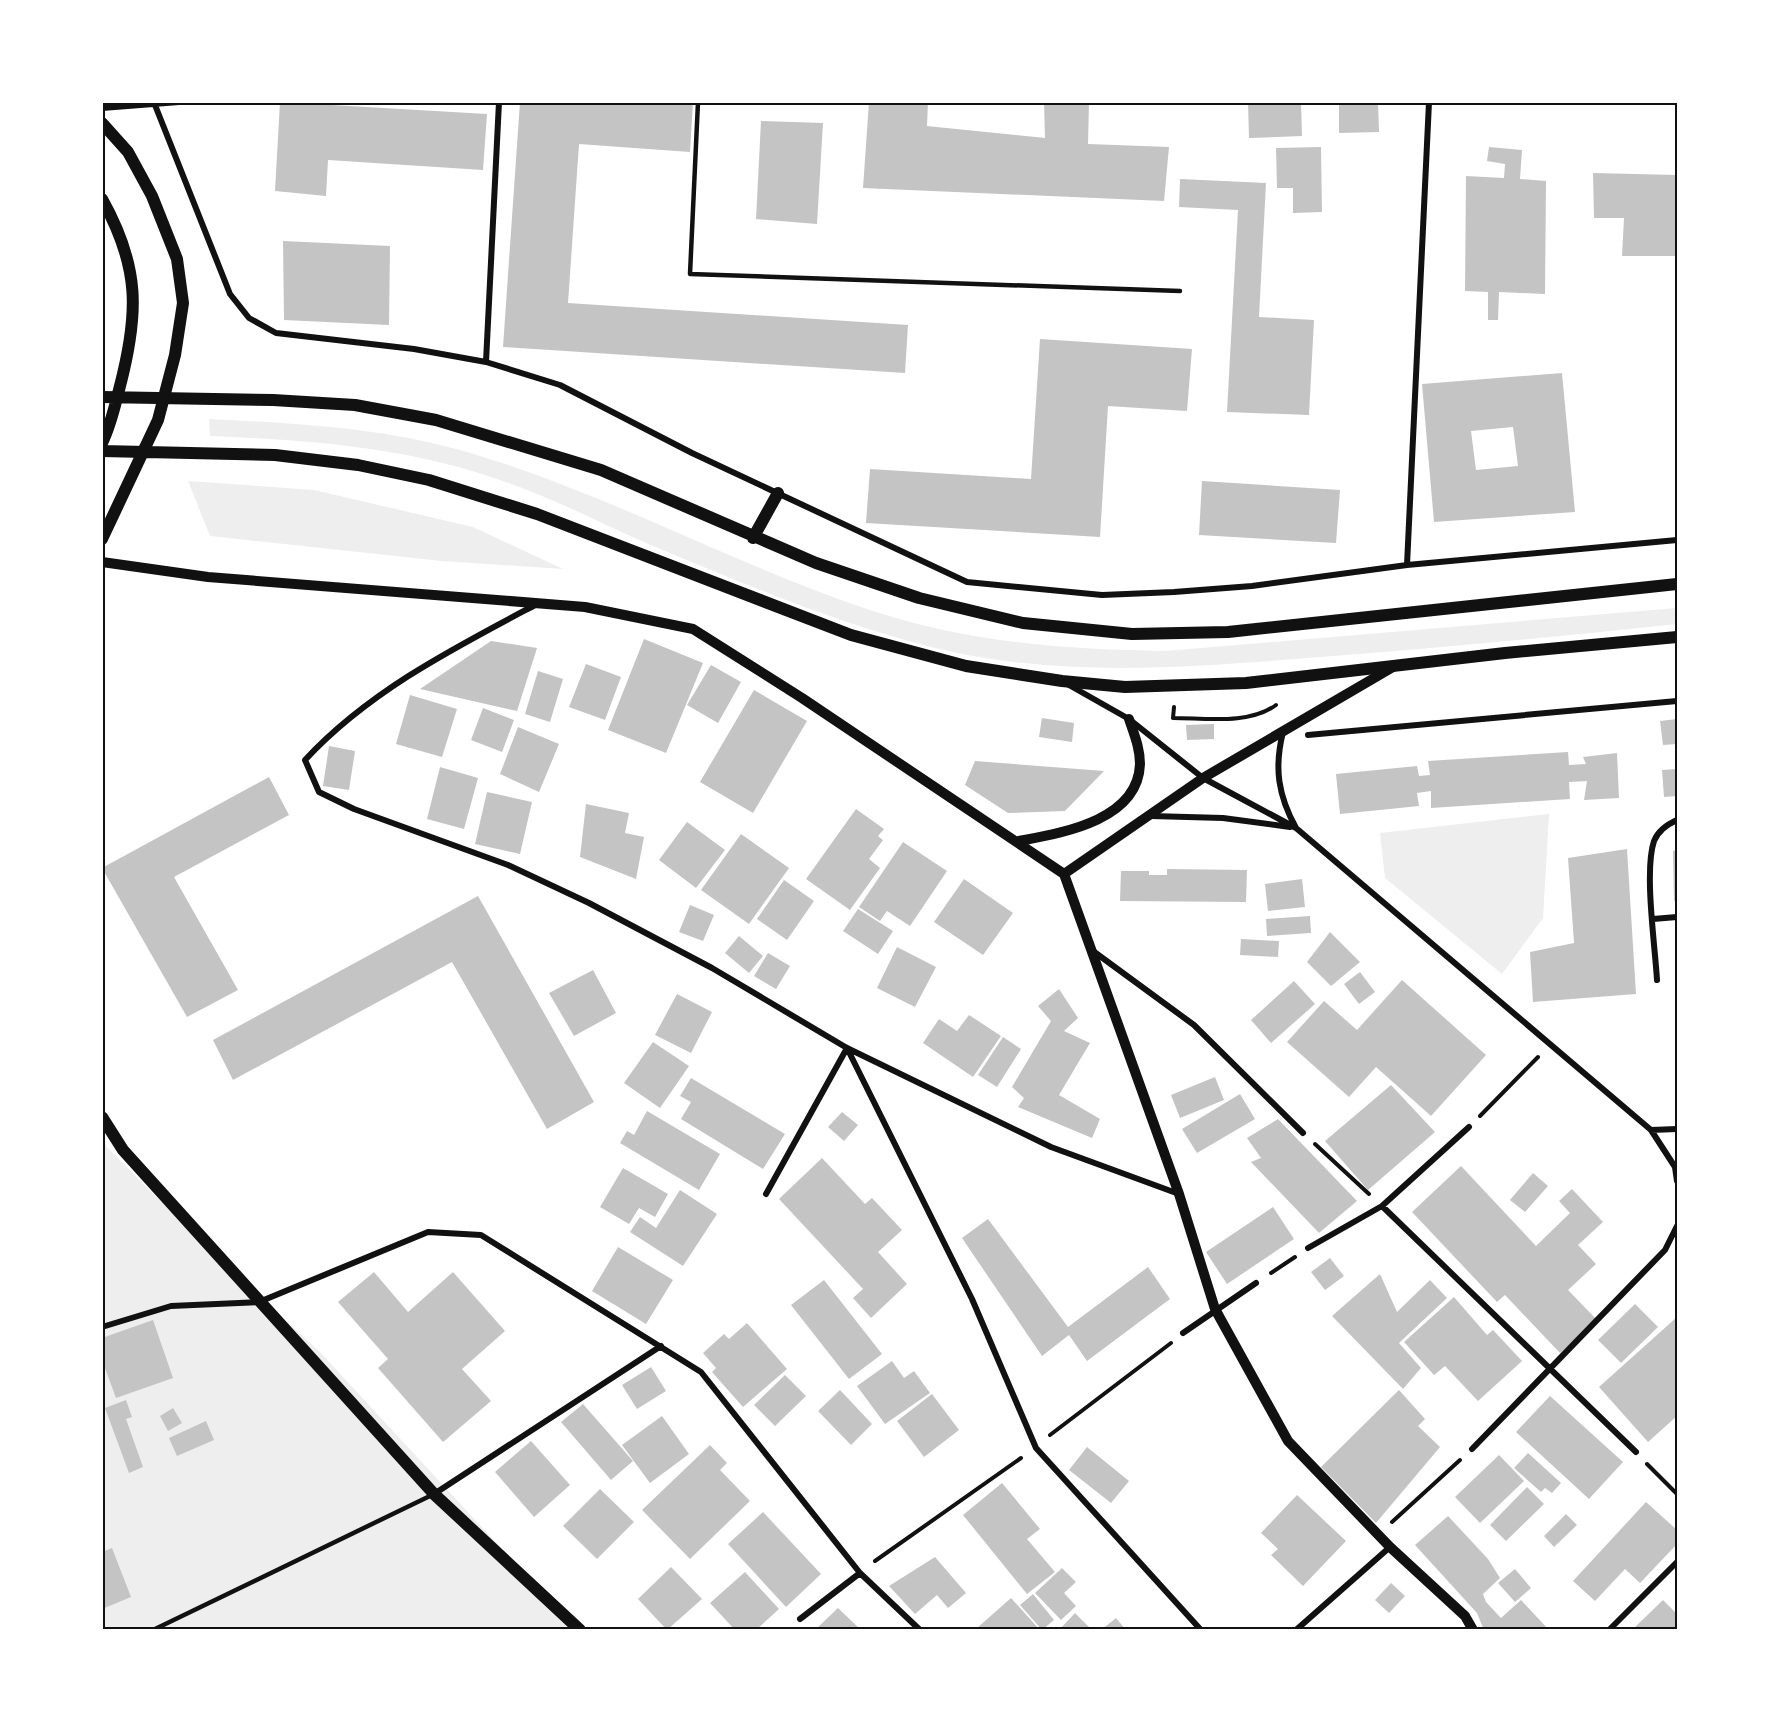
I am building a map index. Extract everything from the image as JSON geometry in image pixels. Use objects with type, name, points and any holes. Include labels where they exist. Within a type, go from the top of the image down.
[{"type":"main road","points":[[102,123],[128,152],[152,196],[177,259],[183,303],[175,355],[158,420],[102,539]]},
{"type":"main road","points":[[102,199],[130,271],[135,304],[129,349],[109,428],[102,443]]},
{"type":"main road","points":[[102,397],[273,400],[355,405],[436,420],[601,470],[753,538],[919,598],[1023,623],[1132,634],[1228,632],[1677,584]]},
{"type":"main road","points":[[102,451],[275,456],[358,465],[429,480],[537,514],[851,635],[966,666],[1062,681],[1125,687],[1246,682],[1393,667],[1505,652],[1677,637]]},
{"type":"main road","points":[[753,538],[778,493]]},
{"type":"main road","points":[[102,1117],[123,1150],[434,1494],[580,1630]]},
{"type":"street","points":[[102,108],[179,102]]},
{"type":"street","points":[[486,362],[499,102]]},
{"type":"street","points":[[1407,565],[1429,102]]},
{"type":"street","points":[[155,105],[230,294],[249,318],[276,333],[414,349],[486,362],[560,385],[692,453],[968,582],[1102,595],[1252,586],[1407,565],[1677,540]]},
{"type":"street","points":[[102,562],[189,575],[585,607],[693,629],[802,698],[946,797],[1019,842],[1064,874],[1179,1194],[1215,1310],[1288,1441],[1390,1547],[1465,1616],[1473,1630]]},
{"type":"street","points":[[539,603],[449,651],[382,692],[321,743],[304,760],[319,792],[354,809],[508,865],[589,903],[712,968],[847,1048],[1051,1147],[1179,1194]]},
{"type":"street","points":[[1064,874],[1203,778],[1393,667]]},
{"type":"street","points":[[1062,681],[1129,719],[1203,778],[1296,828],[1651,1130],[1675,1167],[1677,1181]]},
{"type":"street","points":[[1308,735],[1677,701]]},
{"type":"street","points":[[1019,842],[1075,830],[1098,821],[1129,794],[1140,765],[1138,745],[1129,719]]},
{"type":"street","points":[[1283,732],[1277,757],[1278,782],[1284,806],[1296,828]]},
{"type":"street","points":[[1148,816],[1223,818],[1296,828]]},
{"type":"street","points":[[1657,980],[1650,861],[1655,839],[1668,824],[1677,820]]},
{"type":"street","points":[[1653,919],[1677,917]]},
{"type":"street","points":[[1093,950],[1194,1024],[1303,1133]]},
{"type":"street","points":[[766,1194],[847,1048]]},
{"type":"street","points":[[847,1048],[972,1299],[1036,1448],[1201,1630]]},
{"type":"street","points":[[1308,1248],[1382,1206],[1469,1127]]},
{"type":"street","points":[[1651,1130],[1677,1129]]},
{"type":"street","points":[[1382,1206],[1636,1452]]},
{"type":"street","points":[[1472,1449],[1665,1250],[1677,1226]]},
{"type":"street","points":[[102,1327],[171,1306],[259,1302],[428,1232],[481,1235],[701,1372],[860,1573],[920,1630]]},
{"type":"street","points":[[1183,1333],[1257,1283]]},
{"type":"street","points":[[434,1494],[660,1346]]},
{"type":"street","points":[[1296,1630],[1390,1547]]},
{"type":"street","points":[[1609,1630],[1677,1562]]},
{"type":"street","points":[[800,1619],[860,1573]]},
{"type":"lane","points":[[698,102],[690,274],[1180,291]]},
{"type":"lane","points":[[153,1630],[434,1494]]},
{"type":"path","points":[[1174,706],[1173,718],[1244,717],[1267,712],[1276,705]]},
{"type":"path","points":[[1469,1127],[1550,1046]]},
{"type":"path","points":[[1303,1133],[1382,1206]]},
{"type":"path","points":[[1257,1283],[1308,1248]]},
{"type":"path","points":[[860,1573],[1036,1448],[1064,1423],[1183,1333]]},
{"type":"path","points":[[1379,1535],[1472,1449]]},
{"type":"path","points":[[1636,1452],[1677,1494]]},
{"type":"shaded area","points":[[209,419],[302,424],[364,431],[456,449],[566,486],[834,597],[889,616],[991,639],[1060,647],[1165,651],[1677,608],[1677,624],[1400,651],[1213,665],[1071,667],[978,657],[894,637],[822,613],[681,558],[538,494],[465,469],[356,447],[210,436]]},
{"type":"shaded area","points":[[188,481],[314,490],[473,527],[563,569],[442,561],[210,536]]},
{"type":"shaded area","points":[[1549,814],[1543,918],[1502,974],[1385,878],[1380,833]]},
{"type":"shaded area","points":[[102,1137],[107,1147],[202,1243],[319,1351],[577,1630],[102,1630]]},
{"type":"building","points":[[280,102],[487,114],[483,170],[328,160],[326,196],[275,191]]},
{"type":"building","points":[[520,102],[693,102],[690,152],[579,144],[568,303],[908,325],[905,373],[503,347]]},
{"type":"building","points":[[869,102],[928,102],[927,126],[1045,138],[1044,102],[1089,102],[1088,144],[1169,147],[1164,201],[863,188]]},
{"type":"building","points":[[1248,102],[1301,102],[1302,136],[1249,138]]},
{"type":"building","points":[[1339,102],[1378,102],[1379,132],[1339,133]]},
{"type":"building","points":[[761,121],[823,123],[817,224],[756,219]]},
{"type":"building","points":[[1321,147],[1322,212],[1293,213],[1293,188],[1277,188],[1276,148]]},
{"type":"building","points":[[1489,147],[1522,150],[1520,179],[1546,181],[1545,294],[1499,292],[1498,320],[1488,320],[1488,292],[1465,291],[1466,176],[1504,178],[1505,164],[1487,161]]},
{"type":"building","points":[[1593,173],[1677,175],[1677,256],[1622,256],[1624,218],[1594,218]]},
{"type":"building","points":[[1180,179],[1266,183],[1259,317],[1314,320],[1309,415],[1227,412],[1238,210],[1179,207]]},
{"type":"building","points":[[283,241],[390,246],[389,325],[284,320]]},
{"type":"building","points":[[1040,339],[1192,349],[1187,411],[1108,406],[1100,537],[866,523],[870,469],[1031,479]]},
{"type":"building","points":[[1562,373],[1575,512],[1434,522],[1422,384]],"holes":[[[1513,427],[1518,466],[1476,470],[1471,431]]]},
{"type":"building","points":[[1202,481],[1340,490],[1336,543],[1199,535]]},
{"type":"building","points":[[644,639],[703,663],[666,753],[608,730]]},
{"type":"building","points":[[491,641],[537,648],[517,711],[420,689]]},
{"type":"building","points":[[586,664],[621,677],[605,720],[569,707]]},
{"type":"building","points":[[711,665],[741,682],[718,723],[687,705]]},
{"type":"building","points":[[538,671],[563,679],[550,722],[525,714]]},
{"type":"building","points":[[754,690],[807,721],[753,813],[700,782]]},
{"type":"building","points":[[410,695],[457,709],[442,757],[396,744]]},
{"type":"building","points":[[483,708],[514,720],[502,752],[471,740]]},
{"type":"building","points":[[1042,718],[1074,723],[1072,742],[1039,737]]},
{"type":"building","points":[[1677,719],[1677,744],[1663,745],[1660,721]]},
{"type":"building","points":[[1214,724],[1214,739],[1187,740],[1186,725]]},
{"type":"building","points":[[518,727],[559,744],[539,792],[500,774]]},
{"type":"building","points":[[329,746],[355,751],[349,790],[323,786]]},
{"type":"building","points":[[1568,752],[1569,765],[1586,764],[1583,757],[1617,753],[1619,798],[1584,800],[1587,781],[1569,782],[1570,799],[1431,808],[1431,791],[1417,793],[1419,806],[1340,814],[1336,774],[1417,766],[1419,776],[1430,775],[1428,761]]},
{"type":"building","points":[[975,761],[1104,771],[1065,811],[1008,813],[965,785]]},
{"type":"building","points":[[440,767],[478,778],[464,829],[427,819]]},
{"type":"building","points":[[1677,769],[1677,796],[1664,797],[1662,770]]},
{"type":"building","points":[[269,777],[289,815],[174,877],[238,990],[187,1017],[102,868]]},
{"type":"building","points":[[487,792],[532,802],[520,854],[475,844]]},
{"type":"building","points":[[586,804],[629,813],[625,833],[644,837],[636,879],[580,857]]},
{"type":"building","points":[[856,809],[884,829],[878,836],[883,840],[869,859],[880,868],[850,910],[806,879]]},
{"type":"building","points":[[687,822],[725,850],[696,888],[659,860]]},
{"type":"building","points":[[741,834],[789,868],[749,924],[701,890]]},
{"type":"building","points":[[903,842],[947,871],[910,926],[887,911],[880,921],[859,907]]},
{"type":"building","points":[[1627,849],[1636,994],[1533,1002],[1530,952],[1574,943],[1568,858]]},
{"type":"building","points":[[1677,850],[1677,900],[1674,901],[1673,851]]},
{"type":"building","points":[[1167,869],[1247,870],[1246,902],[1120,901],[1121,871],[1149,871],[1149,875],[1167,875]]},
{"type":"building","points":[[964,879],[1013,913],[983,955],[934,922]]},
{"type":"building","points":[[1302,879],[1305,907],[1268,911],[1265,884]]},
{"type":"building","points":[[784,880],[814,901],[787,940],[757,919]]},
{"type":"building","points":[[478,896],[594,1102],[547,1129],[452,962],[233,1080],[213,1040]]},
{"type":"building","points":[[690,905],[714,915],[703,941],[679,932]]},
{"type":"building","points":[[858,909],[893,931],[878,954],[843,931]]},
{"type":"building","points":[[1310,916],[1311,933],[1267,936],[1266,919]]},
{"type":"building","points":[[1330,932],[1360,962],[1331,986],[1307,962]]},
{"type":"building","points":[[739,936],[763,956],[749,973],[725,953]]},
{"type":"building","points":[[1241,939],[1279,941],[1278,957],[1240,955]]},
{"type":"building","points":[[897,947],[936,967],[915,1007],[877,988]]},
{"type":"building","points":[[768,953],[790,966],[776,989],[754,976]]},
{"type":"building","points":[[593,970],[616,1013],[574,1036],[549,993]]},
{"type":"building","points":[[1360,972],[1375,992],[1359,1004],[1344,984]]},
{"type":"building","points":[[1402,980],[1486,1055],[1431,1116],[1376,1067],[1349,1097],[1287,1042],[1324,1001],[1357,1030]]},
{"type":"building","points":[[1294,981],[1315,1004],[1271,1043],[1251,1020]]},
{"type":"building","points":[[1059,989],[1078,1018],[1064,1031],[1090,1043],[1059,1095],[1100,1119],[1092,1138],[1018,1107],[1024,1098],[1012,1087],[1051,1021],[1038,1006]]},
{"type":"building","points":[[677,994],[712,1012],[691,1053],[655,1035]]},
{"type":"building","points":[[969,1015],[1001,1036],[973,1077],[923,1043],[939,1019],[957,1031]]},
{"type":"building","points":[[1003,1037],[1021,1049],[997,1087],[978,1075]]},
{"type":"building","points":[[653,1042],[689,1066],[660,1108],[624,1083]]},
{"type":"building","points":[[1215,1077],[1224,1100],[1180,1118],[1171,1095]]},
{"type":"building","points":[[691,1078],[785,1134],[763,1169],[681,1119],[691,1102],[680,1096]]},
{"type":"building","points":[[1391,1085],[1435,1132],[1368,1190],[1325,1141]]},
{"type":"building","points":[[1240,1094],[1255,1119],[1197,1153],[1182,1129]]},
{"type":"building","points":[[647,1111],[720,1154],[699,1190],[620,1143],[627,1131],[634,1135]]},
{"type":"building","points":[[842,1112],[858,1125],[844,1141],[828,1127]]},
{"type":"building","points":[[1278,1119],[1357,1201],[1319,1233],[1251,1162],[1261,1158],[1247,1138]]},
{"type":"building","points":[[822,1158],[865,1204],[872,1198],[902,1230],[878,1252],[907,1284],[871,1318],[853,1298],[863,1289],[779,1199]]},
{"type":"building","points":[[1461,1166],[1536,1246],[1570,1213],[1559,1201],[1572,1189],[1603,1222],[1578,1245],[1596,1264],[1568,1290],[1597,1320],[1560,1353],[1505,1295],[1497,1302],[1412,1212]]},
{"type":"building","points":[[623,1168],[668,1194],[655,1217],[639,1208],[629,1224],[600,1207]]},
{"type":"building","points":[[1533,1173],[1548,1186],[1525,1212],[1510,1200]]},
{"type":"building","points":[[680,1190],[717,1214],[683,1266],[630,1232],[640,1217],[656,1228]]},
{"type":"building","points":[[1273,1207],[1294,1239],[1227,1284],[1206,1252]]},
{"type":"building","points":[[988,1219],[1068,1327],[1148,1267],[1170,1299],[1087,1361],[1069,1335],[1042,1356],[962,1238]]},
{"type":"building","points":[[618,1247],[673,1280],[646,1324],[592,1291]]},
{"type":"building","points":[[1330,1258],[1344,1276],[1325,1290],[1311,1272]]},
{"type":"building","points":[[374,1272],[408,1312],[453,1272],[505,1331],[462,1369],[491,1401],[443,1442],[378,1368],[388,1359],[338,1302]]},
{"type":"building","points":[[1380,1274],[1397,1312],[1430,1280],[1447,1298],[1399,1343],[1421,1368],[1403,1389],[1332,1316]]},
{"type":"building","points":[[824,1280],[882,1354],[849,1379],[791,1305]]},
{"type":"building","points":[[1454,1297],[1487,1335],[1493,1330],[1522,1361],[1478,1401],[1445,1366],[1434,1375],[1404,1342]]},
{"type":"building","points":[[1635,1304],[1658,1327],[1621,1363],[1598,1340]]},
{"type":"building","points":[[1677,1317],[1677,1416],[1648,1442],[1599,1387]]},
{"type":"building","points":[[153,1320],[173,1378],[116,1398],[102,1360],[102,1338]]},
{"type":"building","points":[[747,1323],[787,1369],[743,1407],[712,1372],[716,1368],[703,1353],[724,1334],[729,1339]]},
{"type":"building","points":[[892,1361],[904,1378],[914,1371],[930,1393],[885,1424],[857,1386]]},
{"type":"building","points":[[651,1367],[666,1391],[637,1409],[622,1385]]},
{"type":"building","points":[[785,1375],[806,1396],[775,1426],[754,1405]]},
{"type":"building","points":[[840,1390],[872,1424],[851,1445],[818,1411]]},
{"type":"building","points":[[1399,1390],[1425,1419],[1418,1426],[1440,1447],[1376,1523],[1321,1467]]},
{"type":"building","points":[[932,1394],[959,1430],[924,1457],[897,1421]]},
{"type":"building","points":[[1550,1396],[1623,1462],[1589,1499],[1516,1432]]},
{"type":"building","points":[[126,1400],[132,1417],[126,1419],[143,1467],[129,1473],[105,1408]]},
{"type":"building","points":[[583,1404],[633,1461],[611,1480],[561,1422]]},
{"type":"building","points":[[173,1408],[182,1423],[168,1431],[160,1416]]},
{"type":"building","points":[[662,1416],[689,1454],[650,1483],[622,1445]]},
{"type":"building","points":[[206,1421],[214,1440],[177,1456],[169,1438]]},
{"type":"building","points":[[531,1441],[570,1485],[534,1517],[495,1472]]},
{"type":"building","points":[[710,1445],[727,1463],[720,1470],[750,1501],[690,1559],[642,1510]]},
{"type":"building","points":[[1087,1447],[1129,1481],[1111,1503],[1069,1470]]},
{"type":"building","points":[[1528,1453],[1561,1483],[1552,1493],[1545,1488],[1541,1492],[1514,1468]]},
{"type":"building","points":[[1499,1455],[1524,1481],[1480,1523],[1455,1497]]},
{"type":"building","points":[[1002,1483],[1040,1529],[1027,1539],[1055,1572],[1027,1594],[963,1515]]},
{"type":"building","points":[[1527,1487],[1544,1504],[1506,1541],[1490,1525]]},
{"type":"building","points":[[600,1489],[634,1522],[597,1559],[563,1526]]},
{"type":"building","points":[[1297,1495],[1346,1541],[1303,1586],[1271,1555],[1278,1549],[1261,1533]]},
{"type":"building","points":[[1646,1502],[1677,1530],[1677,1544],[1640,1583],[1625,1569],[1595,1601],[1573,1581]]},
{"type":"building","points":[[763,1512],[821,1574],[786,1607],[728,1544]]},
{"type":"building","points":[[1566,1514],[1577,1525],[1554,1547],[1544,1536]]},
{"type":"building","points":[[1448,1516],[1488,1559],[1500,1578],[1483,1594],[1486,1602],[1501,1618],[1521,1600],[1549,1630],[1484,1630],[1477,1613],[1415,1545]]},
{"type":"building","points":[[112,1548],[131,1597],[102,1609],[102,1552]]},
{"type":"building","points":[[935,1557],[966,1593],[948,1608],[937,1595],[915,1614],[889,1586]]},
{"type":"building","points":[[671,1567],[702,1599],[667,1630],[638,1599]]},
{"type":"building","points":[[1062,1568],[1076,1582],[1064,1593],[1076,1606],[1061,1620],[1035,1593]]},
{"type":"building","points":[[1515,1569],[1531,1588],[1515,1602],[1498,1583]]},
{"type":"building","points":[[745,1572],[779,1609],[756,1630],[735,1630],[710,1603]]},
{"type":"building","points":[[1391,1583],[1405,1596],[1389,1613],[1375,1600]]},
{"type":"building","points":[[1033,1594],[1054,1620],[1042,1630],[1020,1605]]},
{"type":"building","points":[[1011,1598],[1040,1630],[978,1630],[977,1628]]},
{"type":"building","points":[[1663,1600],[1677,1614],[1677,1630],[1632,1630]]},
{"type":"building","points":[[838,1608],[861,1630],[815,1630]]},
{"type":"building","points":[[1075,1613],[1090,1628],[1088,1630],[1059,1630]]},
{"type":"building","points":[[1116,1618],[1126,1630],[1101,1630]]}]
